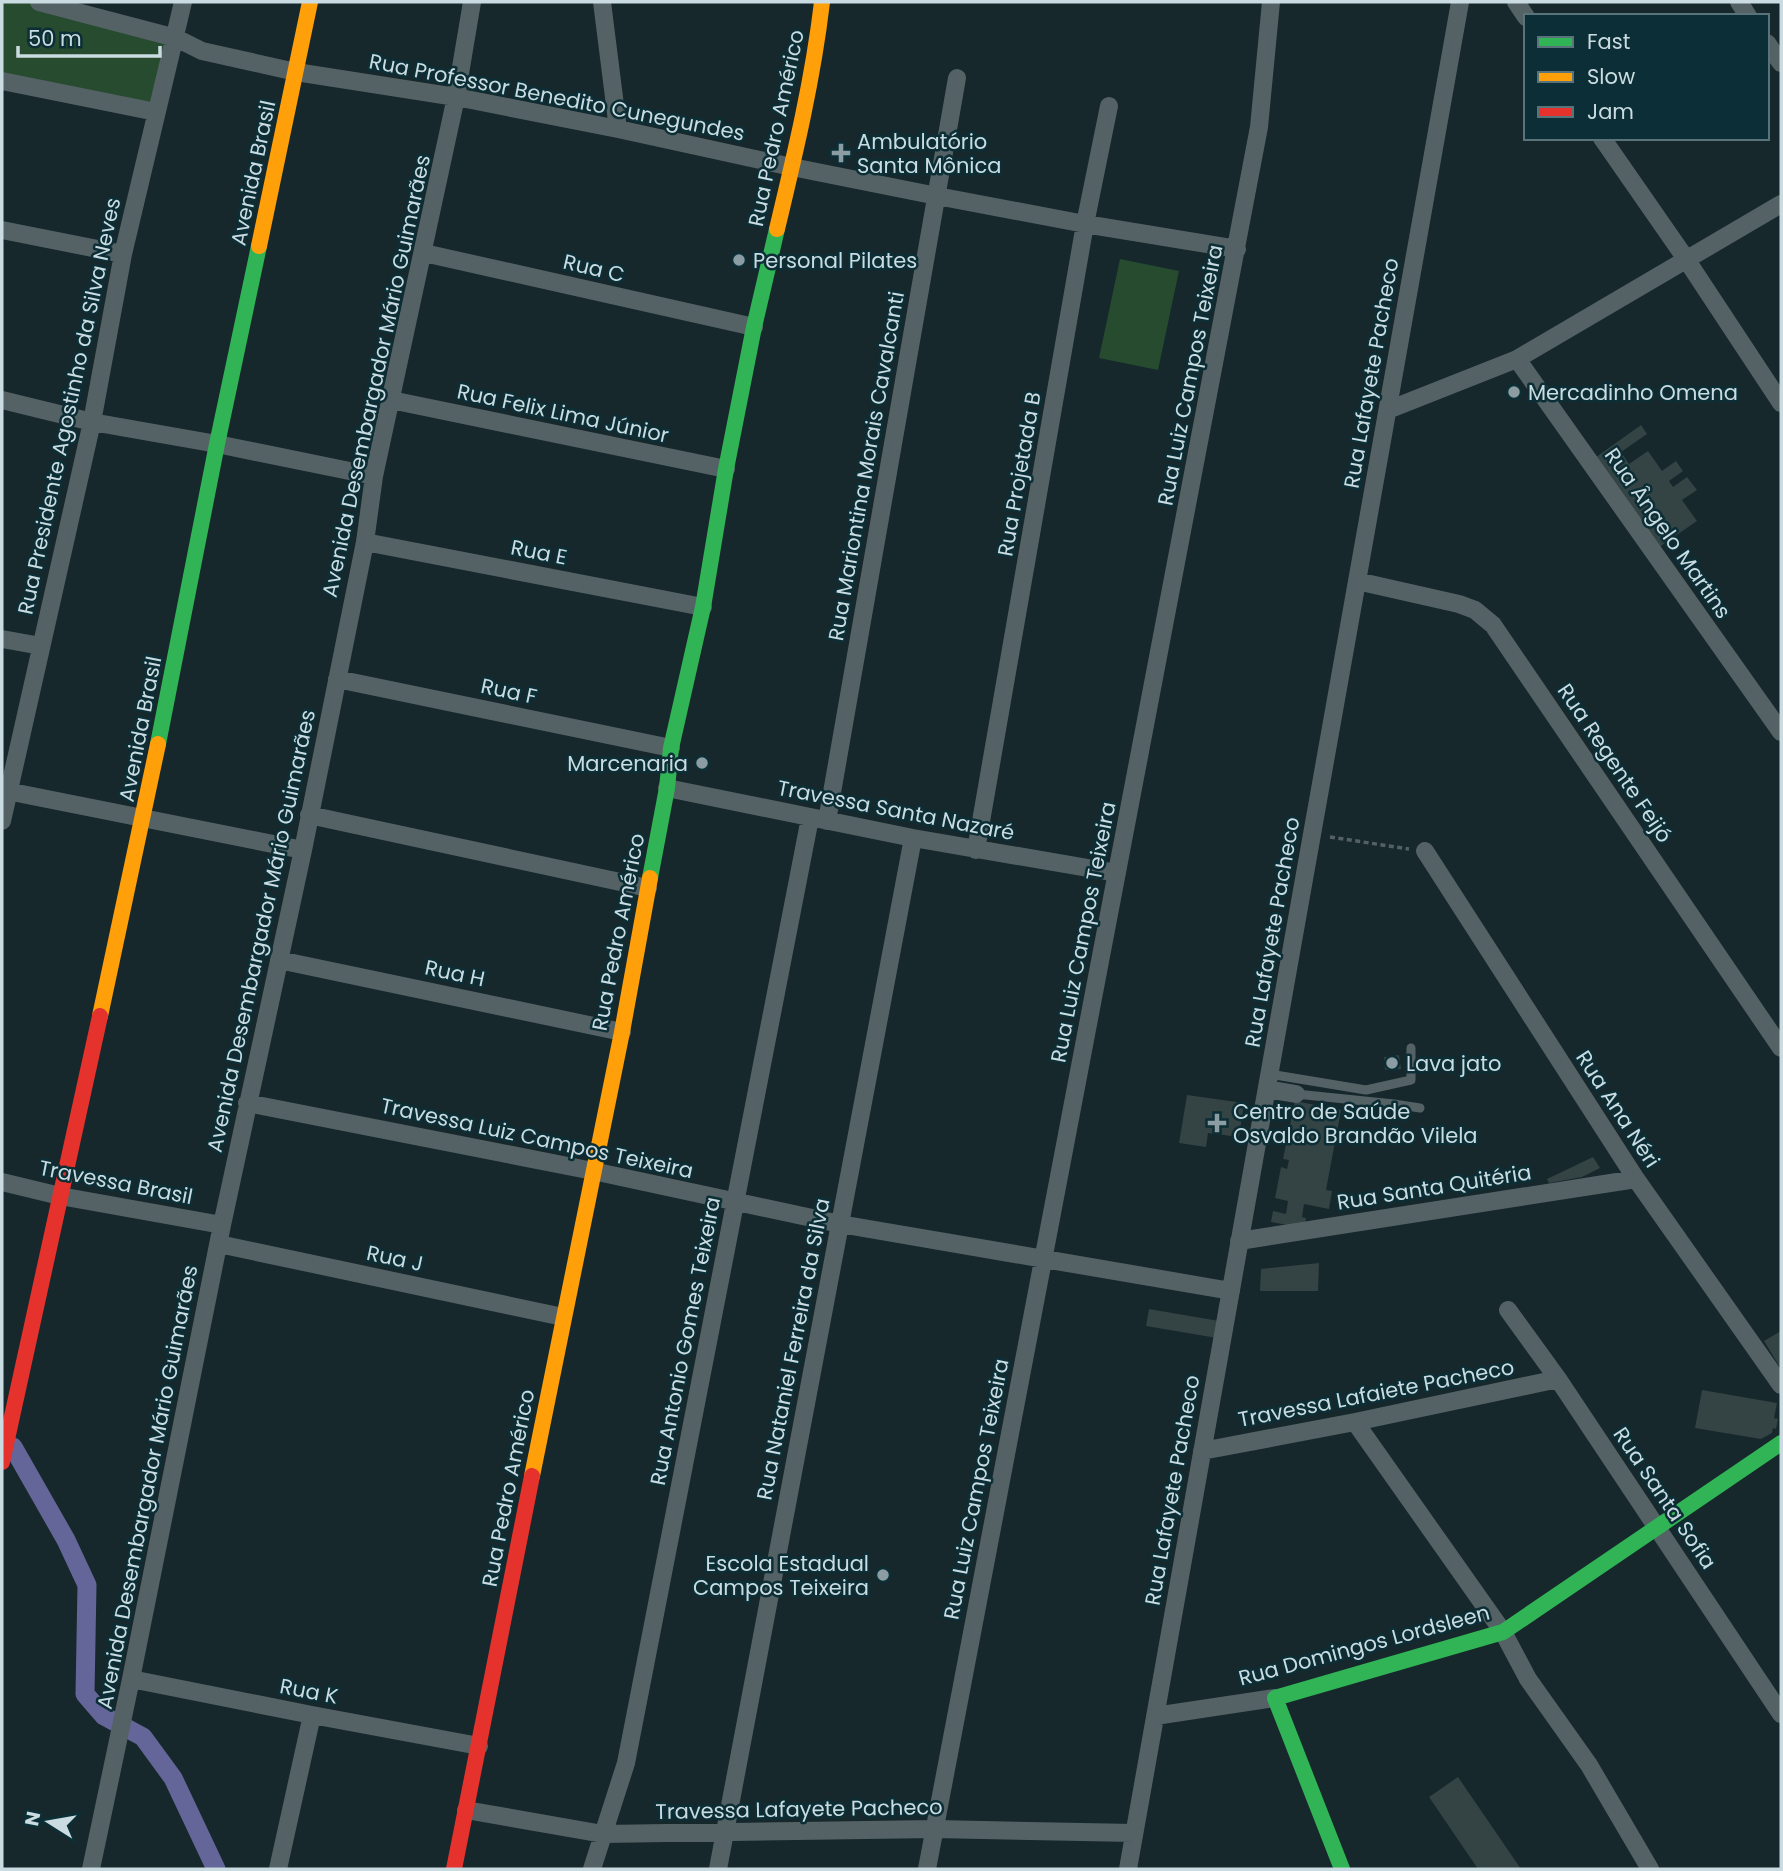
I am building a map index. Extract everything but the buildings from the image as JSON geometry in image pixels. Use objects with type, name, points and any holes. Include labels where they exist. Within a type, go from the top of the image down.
[{"type":"street","name":"Rua Professor Benedito Cunegundes","points":[[39,2],[176,38],[202,51],[296,72],[456,97],[937,196],[1237,249]]},
{"type":"street","name":"Rua Presidente Agostinho da Silva Neves","points":[[2,821],[5,790],[92,422],[123,254],[183,2]]},
{"type":"street","name":"Avenida Brasil","points":[[2,1462],[144,817],[217,444],[310,2]]},
{"type":"street","name":"Avenida Desembargador Mário Guimarães","points":[[91,1869],[247,1103],[310,816],[365,542],[374,476],[424,253],[456,97],[472,2]]},
{"type":"street","points":[[602,2],[618,129]]},
{"type":"street","points":[[812,2],[817,43]]},
{"type":"street","name":"Rua Pedro Américo","points":[[454,1869],[562,1317],[622,1032],[667,788],[671,748],[703,607],[726,469],[754,327],[792,167],[817,43],[822,2]]},
{"type":"street","name":"Rua Luiz Campos Teixeira","points":[[927,1869],[1237,249],[1259,127],[1270,2]]},
{"type":"street","name":"Rua Lafayete Pacheco","points":[[1128,1869],[1460,2]]},
{"type":"street","points":[[1769,46],[1781,63]]},
{"type":"street","name":"Rua Mariontina Morais Cavalcanti","points":[[819,819],[957,78]]},
{"type":"street","points":[[2,81],[156,112]]},
{"type":"street","name":"Rua Projetada B","points":[[976,850],[1085,224],[1109,106]]},
{"type":"street","points":[[1603,140],[1686,259],[1781,404]]},
{"type":"street","points":[[1388,410],[1517,359],[1781,204]]},
{"type":"street","points":[[2,230],[123,254]]},
{"type":"street","name":"Rua C","points":[[424,253],[754,327]]},
{"type":"street","name":"Rua Ângelo Martins","points":[[1517,359],[1781,733]]},
{"type":"street","points":[[2,400],[92,422],[374,476]]},
{"type":"street","name":"Rua Felix Lima Júnior","points":[[391,400],[726,469]]},
{"type":"street","name":"Rua E","points":[[365,542],[703,607]]},
{"type":"street","name":"Rua Regente Feijó","points":[[1357,580],[1459,604],[1475,610],[1493,625],[1781,1048]]},
{"type":"street","points":[[2,639],[40,646]]},
{"type":"street","name":"Rua F","points":[[337,679],[671,748]]},
{"type":"street","name":"Travessa Santa Nazaré","points":[[667,788],[976,850],[1117,873]]},
{"type":"street","points":[[5,790],[303,850]]},
{"type":"street","points":[[310,816],[648,888]]},
{"type":"street","name":"Rua Antonio Gomes Teixeira","points":[[592,1869],[626,1763],[734,1202],[819,819]]},
{"type":"street","name":"Rua Nataniel Ferreira da Silva","points":[[718,1869],[913,838]]},
{"type":"street","name":"Rua Ana Néri","points":[[1425,851],[1636,1179],[1781,1385]]},
{"type":"street","name":"Rua H","points":[[279,960],[622,1032]]},
{"type":"street","points":[[1268,1081],[1296,1094]]},
{"type":"street","name":"Travessa Luiz Campos Teixeira","points":[[247,1103],[593,1171],[840,1224],[1231,1291]]},
{"type":"street","name":"Rua Santa Quitéria","points":[[1239,1241],[1636,1179]]},
{"type":"street","name":"Travessa Brasil","points":[[2,1182],[60,1196],[222,1225]]},
{"type":"street","name":"Rua J","points":[[219,1244],[562,1317]]},
{"type":"street","name":"Rua Santa Sofia","points":[[1508,1310],[1558,1379],[1781,1714]]},
{"type":"street","name":"Travessa Lafaiete Pacheco","points":[[1202,1451],[1558,1379]]},
{"type":"street","points":[[1355,1422],[1503,1632],[1528,1679],[1589,1765],[1650,1869]]},
{"type":"street","name":"Rua Domingos Lordsleen","points":[[1155,1716],[1275,1698],[1503,1632],[1781,1443]]},
{"type":"street","name":"Rua K","points":[[131,1679],[479,1745]]},
{"type":"street","points":[[1275,1698],[1342,1869]]},
{"type":"street","points":[[278,1869],[312,1715]]},
{"type":"street","name":"Travessa Lafayete Pacheco","points":[[466,1810],[603,1834],[935,1829],[1134,1833]]},
{"type":"lane","points":[[1268,1081],[1366,1090],[1411,1080],[1411,1048]]},
{"type":"lane","points":[[1296,1094],[1420,1108]]},
{"type":"path","points":[[1312,834],[1425,851]]},
{"type":"green space","points":[[2,2],[39,2],[176,38],[156,112],[2,81]]},
{"type":"green space","points":[[1120,259],[1179,271],[1158,370],[1099,358]]},
{"type":"waterway","points":[[13,1447],[66,1540],[87,1585],[85,1694],[104,1716],[143,1737],[173,1778],[216,1869]]},
{"type":"traffic: fast","points":[[650,878],[667,788],[671,748],[703,607],[726,469],[754,327],[777,229]]},
{"type":"traffic: fast","points":[[158,744],[259,246]]},
{"type":"traffic: fast","points":[[1342,1869],[1275,1698],[1503,1632],[1781,1443]]},
{"type":"traffic: slow","points":[[259,246],[310,2]]},
{"type":"traffic: slow","points":[[777,229],[809,88],[822,2]]},
{"type":"traffic: slow","points":[[100,1016],[158,744]]},
{"type":"traffic: slow","points":[[532,1476],[622,1032],[650,878]]},
{"type":"traffic: jam","points":[[2,1462],[100,1016]]},
{"type":"traffic: jam","points":[[454,1869],[532,1476]]},
{"type":"place","name":"Ambulatório Santa Mônica","points":[[841,153]]},
{"type":"place","name":"Personal Pilates","points":[[739,260]]},
{"type":"place","name":"Mercadinho Omena","points":[[1514,392]]},
{"type":"place","name":"Marcenaria","points":[[702,763]]},
{"type":"place","name":"Lava jato","points":[[1392,1063]]},
{"type":"place","name":"Centro de Saúde Osvaldo Brandão Vilela","points":[[1217,1123]]},
{"type":"place","name":"Escola Estadual Campos Teixeira","points":[[883,1575]]}]
